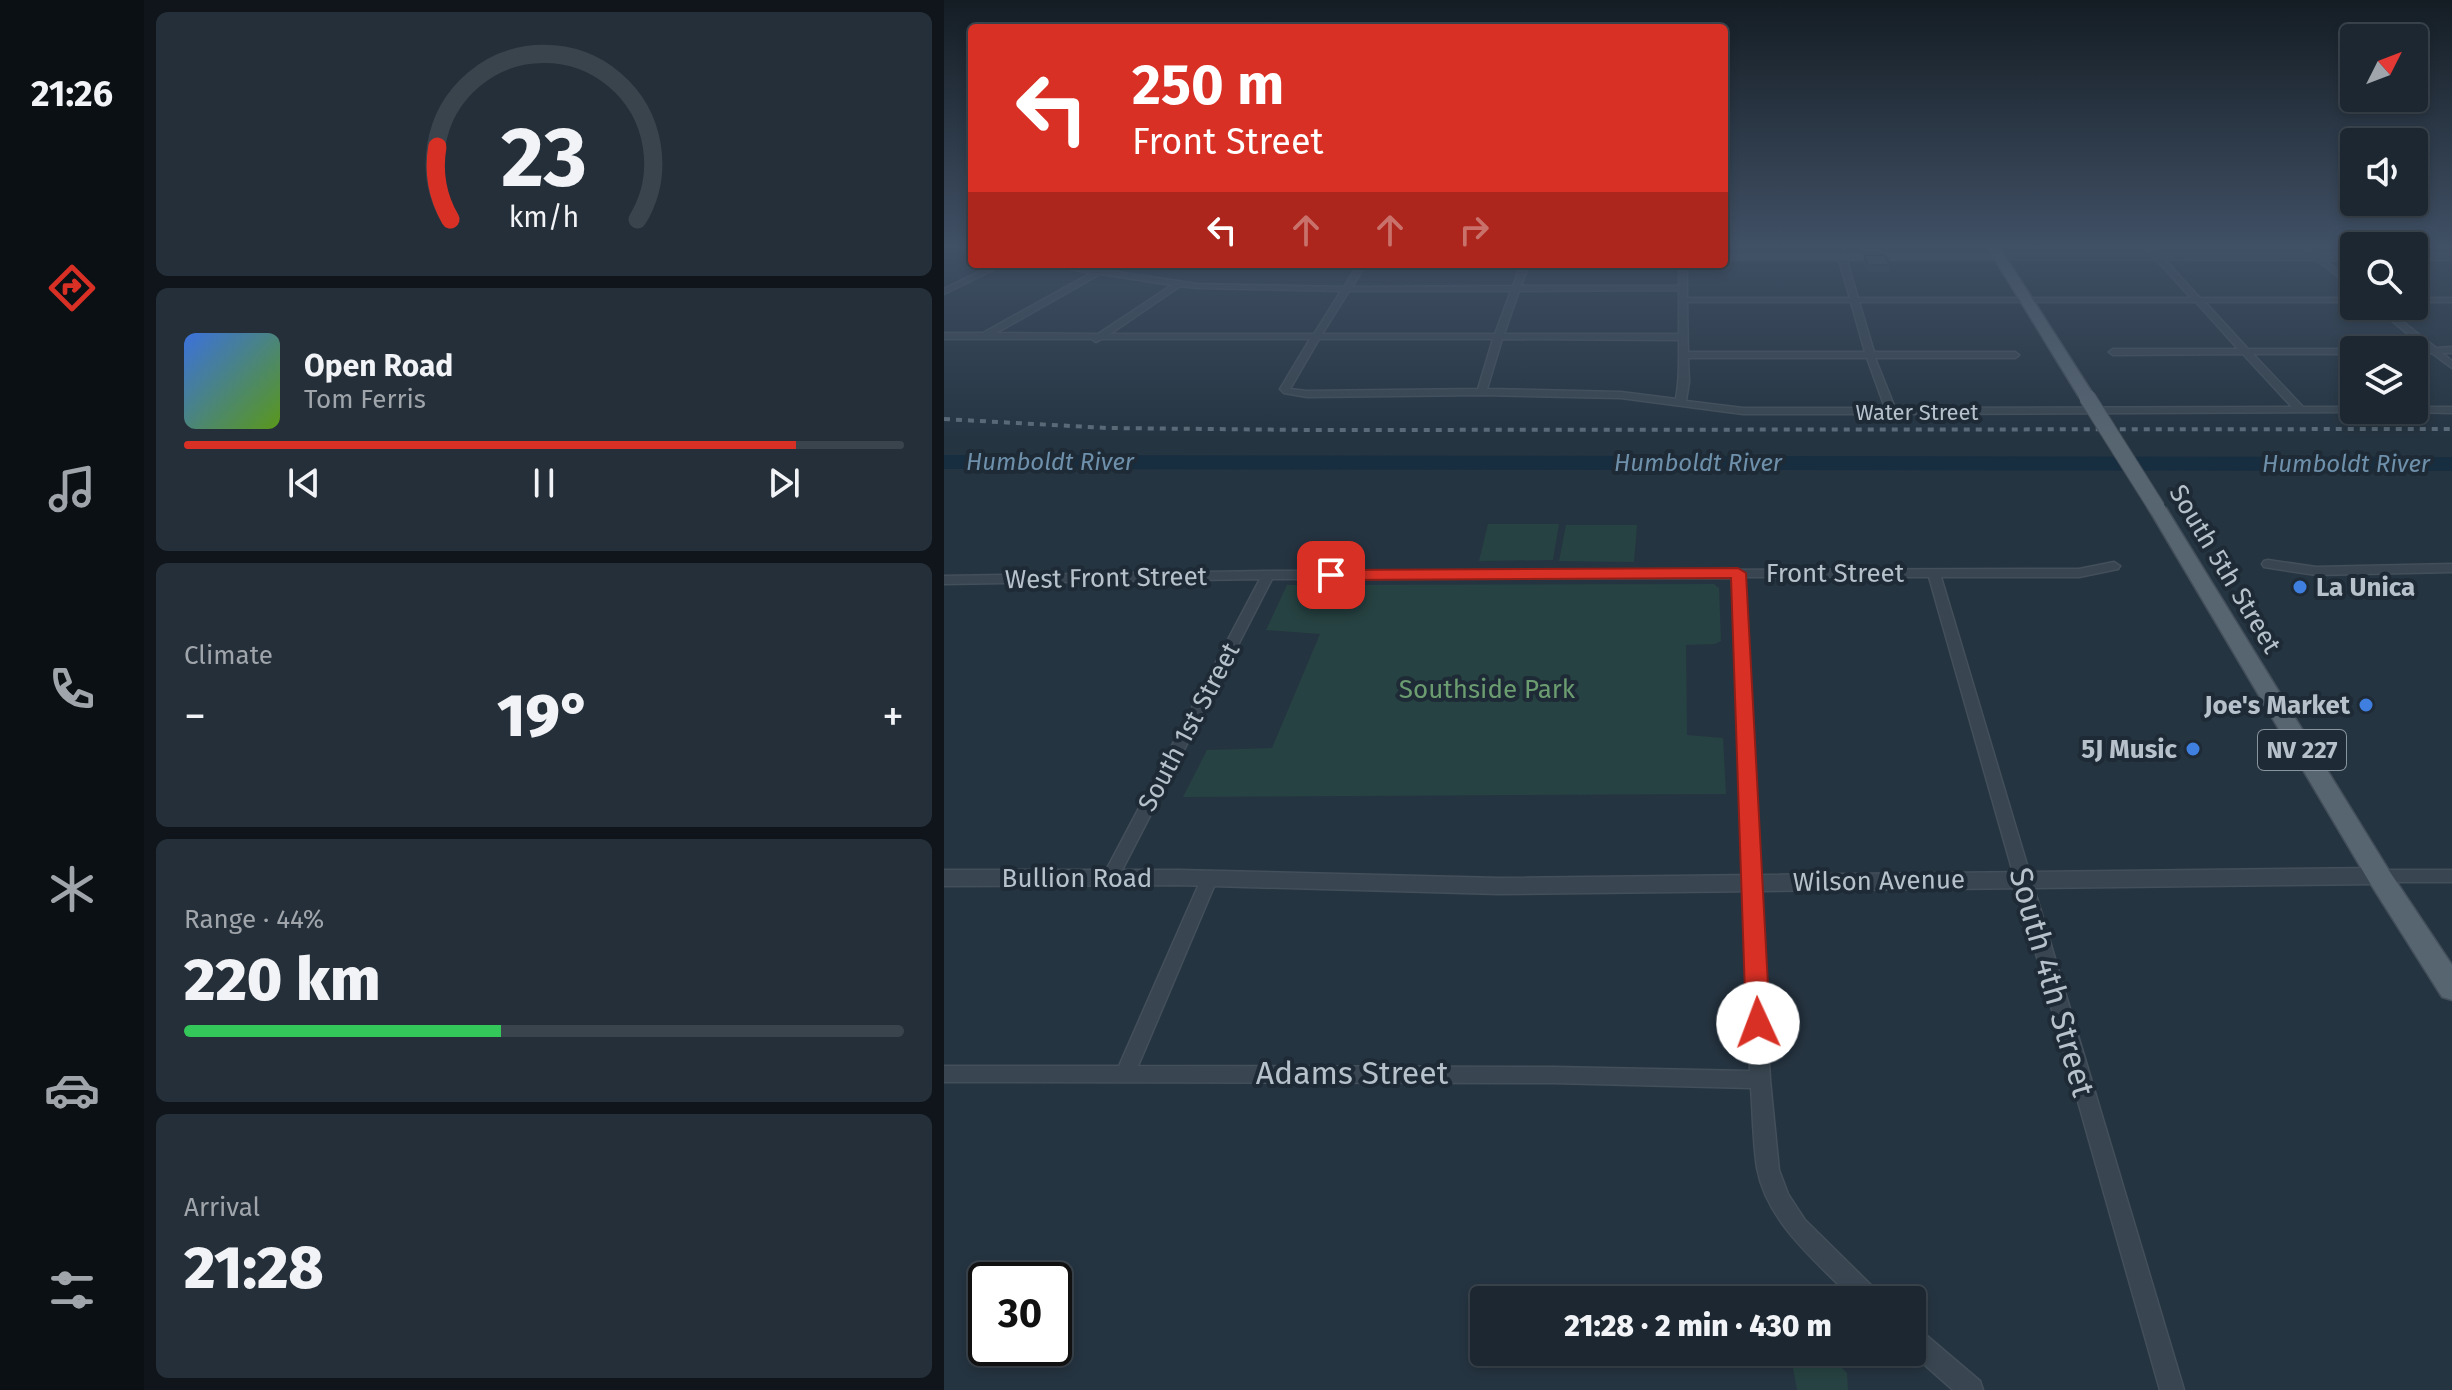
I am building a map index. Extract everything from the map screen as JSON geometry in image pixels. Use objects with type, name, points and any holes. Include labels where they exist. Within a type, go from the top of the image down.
[{"type":"main road","name":"South 5th Street","points":[[2031,310],[2157,508],[2379,876],[2452,989]]},
{"type":"street","points":[[984,336],[1031,310]]},
{"type":"street","points":[[1095,339],[1139,310]]},
{"type":"street","points":[[1316,338],[1333,310]]},
{"type":"street","points":[[1482,392],[1509,310]]},
{"type":"street","points":[[1681,401],[1684,382],[1682,310]]},
{"type":"street","points":[[1858,310],[1870,355],[1892,413]]},
{"type":"street","points":[[2207,310],[2300,410]]},
{"type":"street","points":[[2396,320],[2452,365]]},
{"type":"street","points":[[944,336],[1095,339],[1683,337]]},
{"type":"street","name":"Water Street","points":[[1316,338],[1294,372],[1285,389],[1287,391],[1307,394],[1482,392],[1621,395],[1681,401],[1725,410],[1892,413],[2340,410]]},
{"type":"street","points":[[2428,350],[2452,350]]},
{"type":"street","points":[[2113,352],[2340,351]]},
{"type":"street","points":[[1682,355],[2015,355]]},
{"type":"street","points":[[2428,410],[2452,410]]},
{"type":"street","points":[[2268,564],[2316,571],[2450,570]]},
{"type":"street","name":"Front Street","points":[[1268,575],[2079,573],[2114,566]]},
{"type":"street","points":[[1738,573],[1760,1080],[1768,1170],[1780,1200],[1806,1237],[1856,1286]]},
{"type":"street","name":"South 4th Street","points":[[1934,573],[2172,1390]]},
{"type":"street","name":"West Front Street","points":[[944,580],[1268,575]]},
{"type":"street","name":"South 1st Street","points":[[1110,878],[1268,575]]},
{"type":"street","name":"Wilson Avenue","points":[[1210,877],[1498,886],[2024,881],[2197,874],[2452,876]]},
{"type":"street","points":[[1126,1072],[1210,877]]},
{"type":"street","name":"Bullion Road","points":[[944,878],[1210,877]]},
{"type":"street","name":"Adams Street","points":[[944,1074],[1537,1074],[1760,1080]]},
{"type":"street","points":[[1926,1350],[1971,1390]]},
{"type":"green space","points":[[1488,524],[1559,524],[1553,560],[1479,561]]},
{"type":"green space","points":[[1566,525],[1637,525],[1634,562],[1559,561]]},
{"type":"green space","name":"Southside Park","points":[[1714,584],[1719,588],[1721,641],[1686,645],[1687,735],[1723,738],[1726,794],[1183,797],[1207,750],[1272,748],[1320,634],[1266,630],[1287,585]]},
{"type":"green space","points":[[1793,1366],[1840,1366],[1847,1373],[1848,1390],[1797,1390]]},
{"type":"waterway","name":"Humboldt River","points":[[944,462],[2452,464]]},
{"type":"railway","points":[[944,419],[1107,428],[1312,430],[2452,429]]},
{"type":"place","name":"La Unica","points":[[2300,587]]},
{"type":"place","name":"Joe's Market","points":[[2366,705]]},
{"type":"place","name":"5J Music","points":[[2193,749]]},
{"type":"route","points":[[1331,575],[1738,573],[1758,1023]]}]
